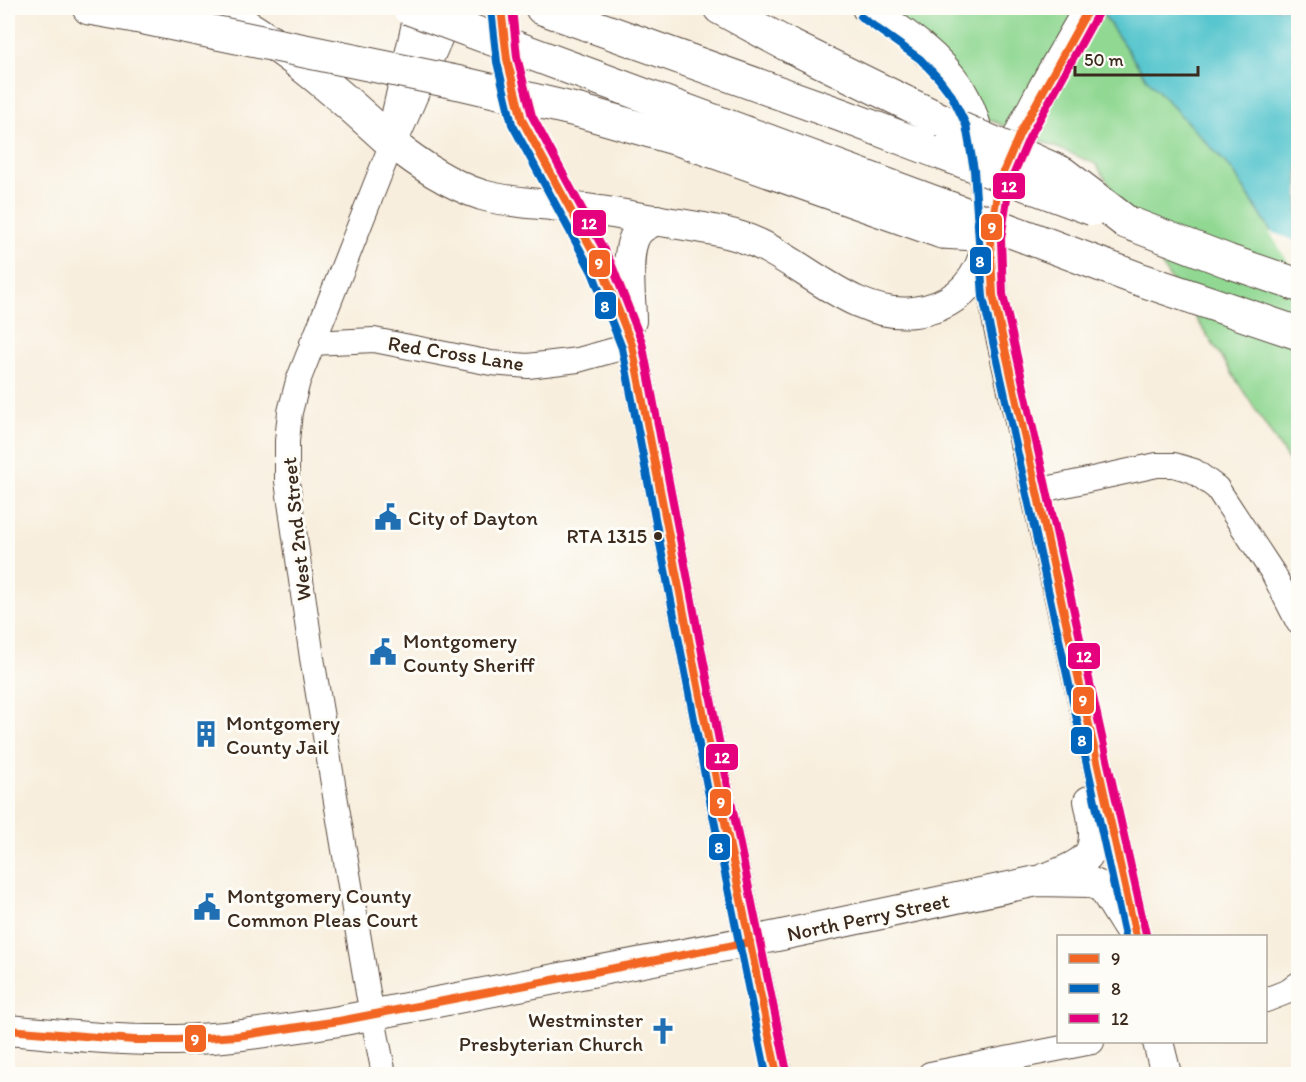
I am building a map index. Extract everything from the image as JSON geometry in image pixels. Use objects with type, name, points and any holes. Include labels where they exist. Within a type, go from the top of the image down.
[{"type":"highway","points":[[89,8],[460,82],[580,111],[942,218],[1027,237],[1136,278],[1299,333]]},
{"type":"highway","points":[[215,8],[258,31],[345,99],[392,142],[422,8]]},
{"type":"highway","points":[[409,8],[576,70],[942,218]]},
{"type":"highway","points":[[542,8],[830,111],[942,137],[1062,172],[1126,222],[1227,261],[1299,285]]},
{"type":"highway","points":[[720,8],[786,44],[942,137]]},
{"type":"main road","name":"West 2nd Street","points":[[392,142],[450,8]]},
{"type":"main road","points":[[501,8],[507,59],[522,120],[602,267],[621,310],[632,345],[777,1074]]},
{"type":"main road","points":[[867,8],[927,51],[961,91],[976,122],[984,169],[993,295],[1135,935]]},
{"type":"main road","points":[[501,200],[570,207],[731,234],[758,244],[788,260],[860,304],[892,313],[929,309],[950,301],[974,278],[990,238],[999,182],[1012,149],[1089,8]]},
{"type":"main road","points":[[392,142],[419,164],[437,174],[544,218],[563,231],[594,270],[621,310]]},
{"type":"main road","points":[[632,345],[630,282],[632,241],[645,225],[657,220]]},
{"type":"main road","points":[[1037,490],[1028,494],[1024,503],[1025,519],[1095,826],[1090,853],[1081,863],[1037,881]]},
{"type":"main road","name":"North Perry Street","points":[[8,1030],[122,1040],[178,1040],[272,1031],[339,1021],[750,942],[1037,881],[1090,882],[1103,888],[1134,935]]},
{"type":"main road","points":[[1158,1043],[1166,1074]]},
{"type":"street","name":"West 2nd Street","points":[[384,1074],[312,658],[287,481],[287,441],[290,411],[298,381],[392,142]]},
{"type":"street","name":"Red Cross Lane","points":[[312,343],[374,340],[491,363],[528,366],[578,360],[632,345]]},
{"type":"street","points":[[1037,490],[1157,465],[1174,465],[1194,471],[1217,488],[1273,573],[1299,622]]},
{"type":"street","points":[[1267,1000],[1289,991],[1299,984]]},
{"type":"street","points":[[930,1074],[1082,1043]]},
{"type":"green space","points":[[890,8],[1099,8],[1147,79],[1233,171],[1298,274],[1298,475],[1096,164],[988,119]]},
{"type":"water","points":[[1099,8],[1298,8],[1298,274],[1233,171],[1147,79]]},
{"type":"pier","points":[[1269,231],[1298,242],[1298,277],[1296,275]]},
{"type":"transit line","name":"9","points":[[501,8],[507,59],[522,120],[602,268],[632,345],[717,784],[777,1074]]},
{"type":"transit line","name":"12","points":[[512,8],[517,57],[532,116],[611,263],[642,342],[727,782],[787,1072]]},
{"type":"transit line","name":"9","points":[[1089,8],[1020,133],[999,182],[990,238],[993,295],[1136,935]]},
{"type":"transit line","name":"8","points":[[491,9],[497,62],[512,124],[592,272],[622,348],[707,786],[766,1074]]},
{"type":"transit line","name":"12","points":[[1098,13],[1029,138],[1009,185],[1001,239],[1003,294],[1146,934]]},
{"type":"transit line","name":"8","points":[[861,17],[920,59],[952,96],[966,125],[974,170],[983,297],[1125,935]]},
{"type":"transit line","name":"9","points":[[8,1030],[134,1040],[237,1036],[339,1021],[750,942]]},
{"type":"place","name":"City of Dayton","points":[[388,517]]},
{"type":"place","name":"RTA 1315","points":[[658,536]]},
{"type":"place","name":"Montgomery County Sheriff","points":[[383,652]]},
{"type":"place","name":"Montgomery County Jail","points":[[206,734]]},
{"type":"place","name":"Montgomery County Common Pleas Court","points":[[207,907]]},
{"type":"place","name":"Westminster Presbyterian Church","points":[[663,1031]]}]
